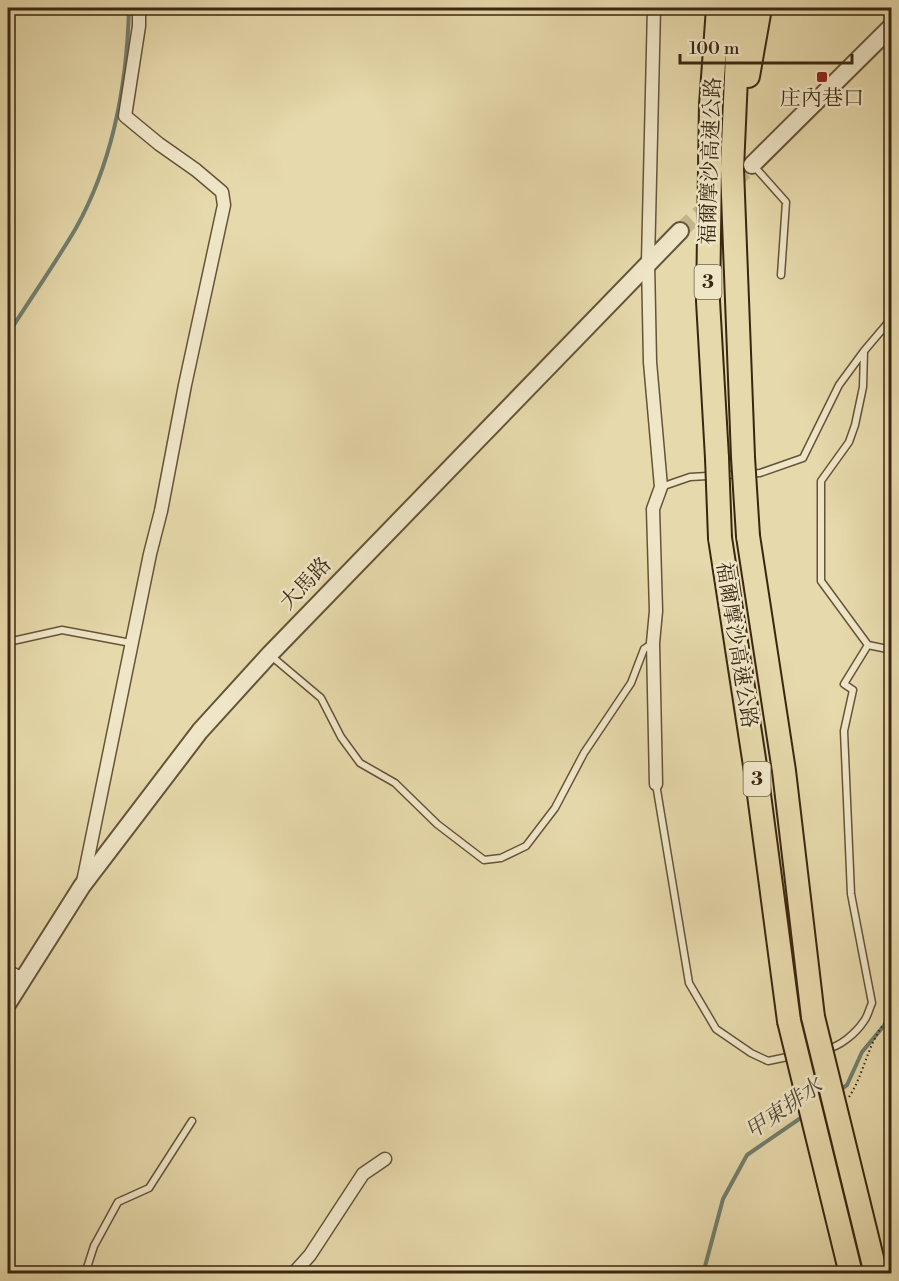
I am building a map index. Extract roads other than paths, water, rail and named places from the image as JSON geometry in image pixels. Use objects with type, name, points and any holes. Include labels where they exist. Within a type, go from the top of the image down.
[{"type":"highway","points":[[707,8],[711,105]]},
{"type":"highway","name":"福爾摩沙高速公路","points":[[718,8],[711,105],[708,301],[720,538],[756,772],[789,1021],[851,1274]]},
{"type":"highway","name":"福爾摩沙高速公路","points":[[739,8],[743,457],[748,536],[784,771],[813,1017],[876,1274]]},
{"type":"highway","points":[[742,167],[760,8]]},
{"type":"street","points":[[82,886],[224,206],[222,192],[125,116],[139,26],[139,8]]},
{"type":"street","points":[[654,8],[648,262],[650,362],[661,487],[653,509],[656,611],[653,643],[656,784]]},
{"type":"street","points":[[742,167],[891,26]]},
{"type":"street","name":"大馬路","points":[[8,1004],[82,886],[200,731],[270,654],[680,231]]},
{"type":"street","points":[[292,1274],[310,1255],[363,1174],[385,1159]]},
{"type":"lane","points":[[742,167],[786,202],[781,274]]},
{"type":"lane","points":[[661,487],[690,477],[760,473],[803,458],[839,385],[891,318]]},
{"type":"lane","points":[[864,351],[862,387],[852,433],[849,442],[821,481],[821,581],[868,645],[891,650]]},
{"type":"lane","points":[[8,642],[62,630],[131,643]]},
{"type":"lane","points":[[270,654],[321,698],[341,737],[360,763],[395,783],[437,824],[484,860],[501,858],[526,846],[555,808],[584,753],[632,683],[644,649],[653,643]]},
{"type":"lane","points":[[812,1052],[834,1048],[854,1032],[865,1020],[872,1003],[851,894],[844,731],[853,690],[844,684],[868,645]]},
{"type":"lane","points":[[656,784],[689,983],[696,998],[716,1029],[751,1053],[768,1061],[801,1054]]},
{"type":"lane","points":[[8,968],[24,977]]},
{"type":"lane","points":[[85,1274],[94,1246],[118,1202],[149,1188],[192,1121]]},
{"type":"waterway","points":[[8,340],[12,328],[76,228],[100,176],[109,149],[121,93],[129,8]]},
{"type":"waterway","name":"甲東排水","points":[[840,1090],[847,1085],[862,1052],[892,1016]]},
{"type":"waterway","name":"甲東排水","points":[[703,1274],[723,1199],[747,1155],[805,1115]]},
{"type":"tunnel","points":[[680,231],[752,165]]},
{"type":"place","name":"庄內巷口","points":[[822,77]]}]
